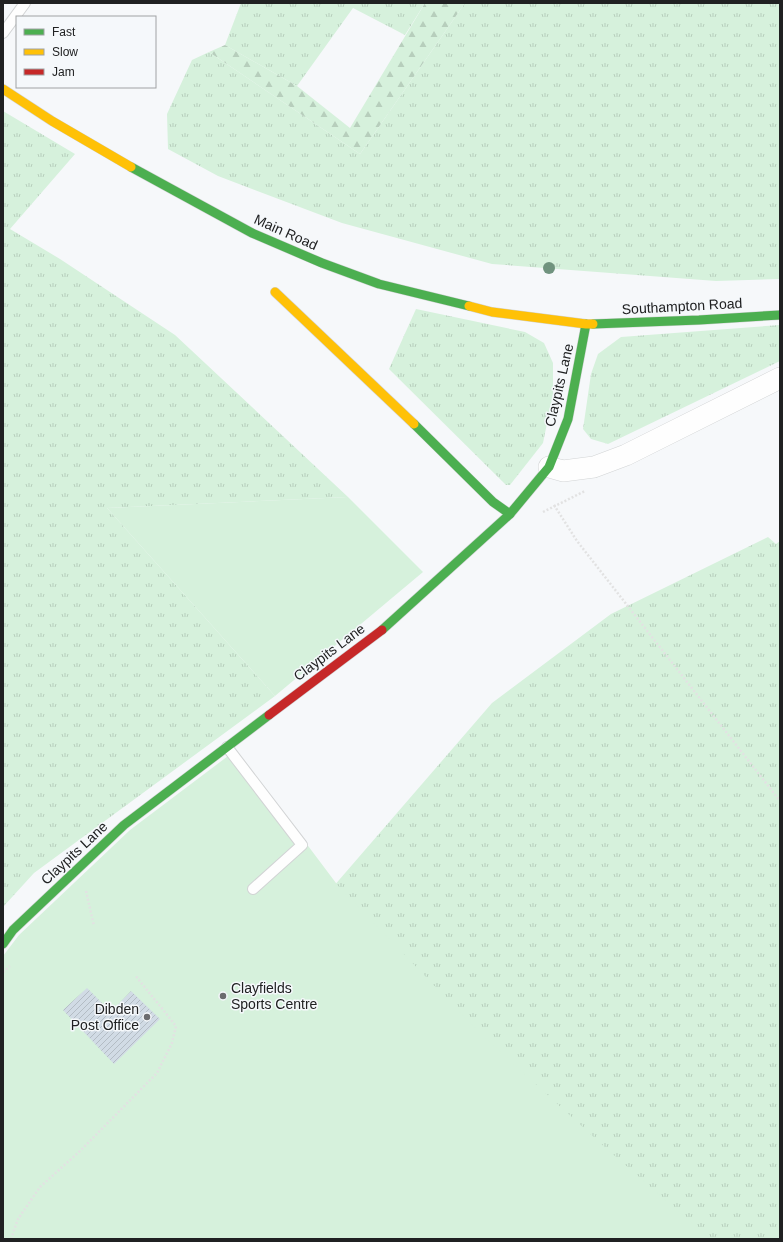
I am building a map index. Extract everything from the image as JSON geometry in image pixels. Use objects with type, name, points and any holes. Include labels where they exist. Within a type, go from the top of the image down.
[{"type":"street","name":"Main Road","points":[[3,89],[52,121],[166,187],[252,233],[322,263],[379,284],[492,312],[586,324]]},
{"type":"street","points":[[275,292],[493,502],[510,514]]},
{"type":"street","name":"Southampton Road","points":[[586,324],[699,320],[780,315]]},
{"type":"street","name":"Claypits Lane","points":[[3,944],[13,930],[124,825],[385,627],[510,514],[548,467],[568,420],[586,324]]},
{"type":"street","points":[[548,467],[564,471],[594,467],[626,455],[780,378]]},
{"type":"lane","points":[[3,33],[25,3]]},
{"type":"lane","points":[[227,747],[302,845],[253,889]]},
{"type":"path","points":[[554,505],[577,541],[780,801]]},
{"type":"path","points":[[79,868],[86,888],[94,926]]},
{"type":"path","points":[[11,1239],[18,1219],[40,1187],[80,1151],[157,1073],[172,1043],[176,1026],[135,975]]},
{"type":"green space","points":[[241,3],[425,3],[405,35],[353,8],[297,86],[225,45]]},
{"type":"green space","points":[[425,3],[465,3],[360,154],[209,52],[225,45],[297,86],[350,128]]},
{"type":"green space","points":[[465,3],[780,3],[780,279],[716,281],[492,264],[342,223],[218,176],[168,149],[167,114],[192,60],[209,52],[360,154]]},
{"type":"green space","points":[[3,111],[75,154],[10,229],[60,259],[175,335],[348,497],[107,508],[275,696],[34,873],[3,907]]},
{"type":"green space","points":[[416,309],[525,332],[544,343],[553,363],[553,394],[543,443],[510,485],[506,485],[389,369]]},
{"type":"green space","points":[[780,325],[780,361],[608,444],[591,439],[583,429],[591,374],[598,354],[621,337]]},
{"type":"green space","points":[[348,497],[423,572],[275,696],[107,508]]},
{"type":"green space","points":[[768,537],[776,544],[780,541],[780,1239],[544,1239],[333,887],[492,703],[611,614]]},
{"type":"green space","name":"Clayfields Sports Centre","points":[[236,750],[339,887],[482,1035],[599,1142],[710,1239],[3,1239],[3,956],[19,935],[130,830]]},
{"type":"building","points":[[87,988],[111,1012],[131,991],[160,1019],[114,1064],[63,1010]]},
{"type":"traffic: fast","points":[[131,167],[252,233],[322,263],[379,284],[469,306]]},
{"type":"traffic: fast","points":[[593,324],[780,315]]},
{"type":"traffic: fast","points":[[382,630],[510,514],[549,467],[568,419],[586,324]]},
{"type":"traffic: fast","points":[[414,424],[493,502],[510,514]]},
{"type":"traffic: fast","points":[[3,944],[13,930],[124,825],[269,715]]},
{"type":"traffic: slow","points":[[3,89],[52,121],[131,167]]},
{"type":"traffic: slow","points":[[275,292],[414,424]]},
{"type":"traffic: slow","points":[[469,306],[492,312],[593,324]]},
{"type":"traffic: jam","points":[[269,715],[382,630]]},
{"type":"place","name":"Clayfields Sports Centre","points":[[223,996]]},
{"type":"place","name":"Dibden Post Office","points":[[147,1017]]}]
